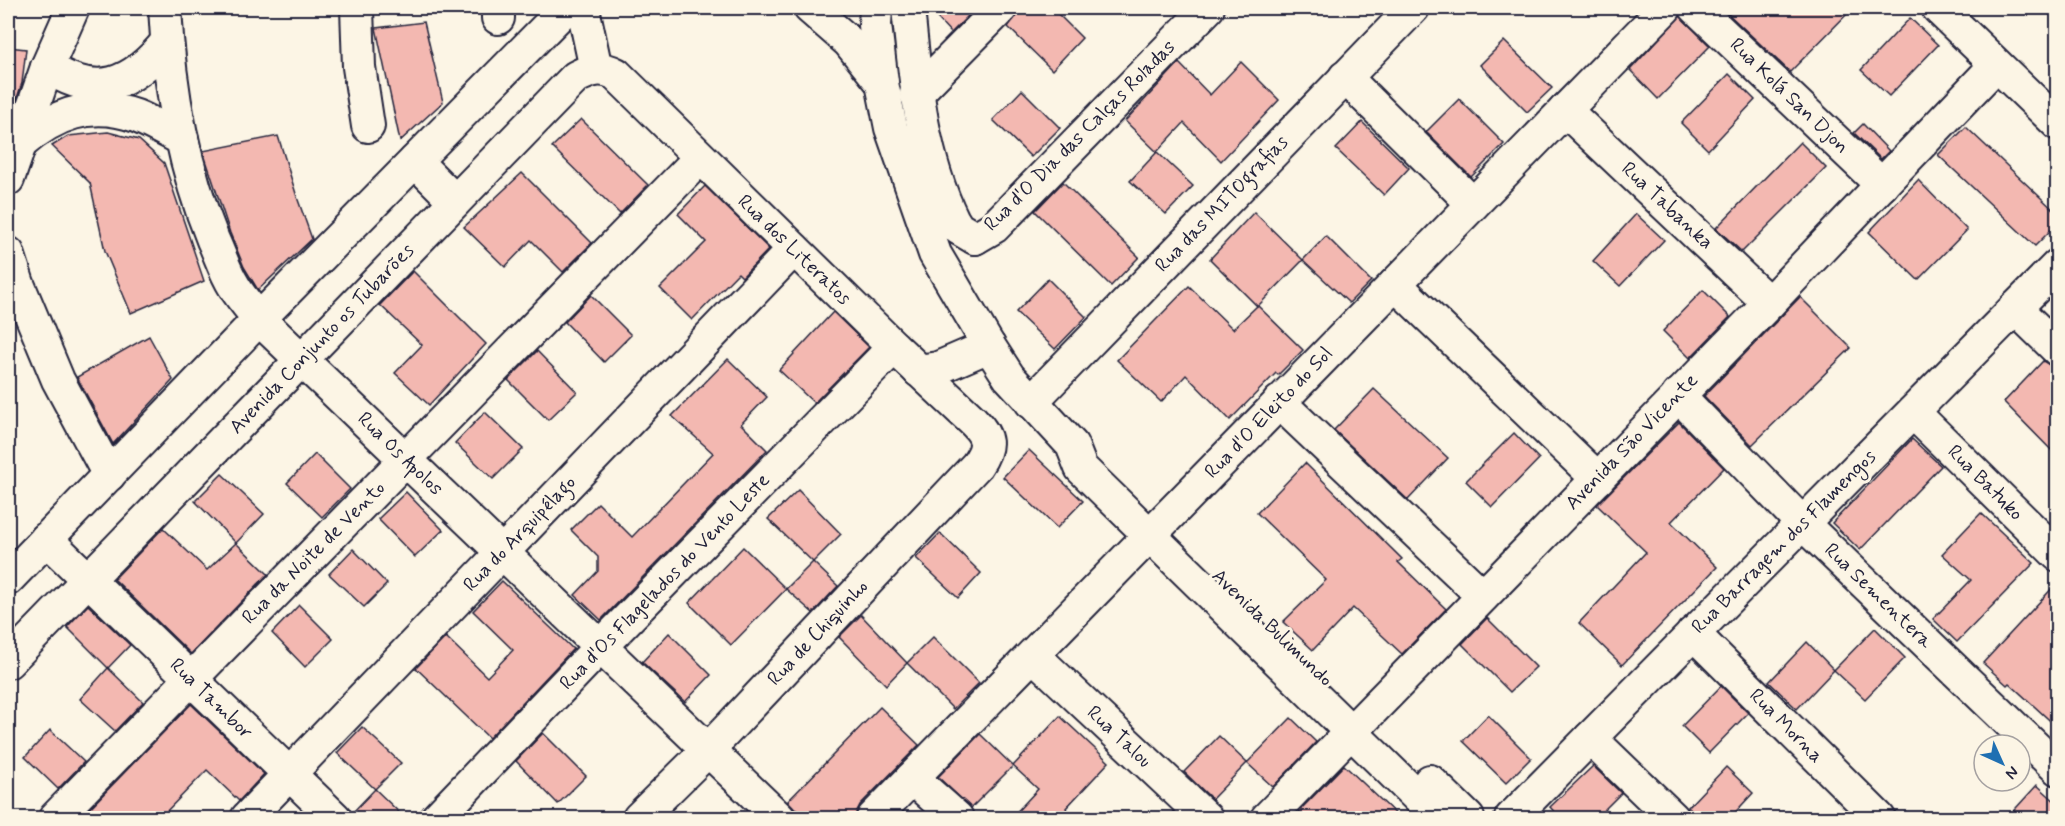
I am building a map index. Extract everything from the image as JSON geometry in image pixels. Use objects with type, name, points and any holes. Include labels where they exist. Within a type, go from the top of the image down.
[{"type":"street","points":[[8,179],[47,67],[73,8]]},
{"type":"street","name":"Rua Os Apolos","points":[[165,8],[175,107],[182,139],[198,199],[233,285],[259,319],[780,819]]},
{"type":"street","points":[[357,8],[359,67],[368,126]]},
{"type":"street","points":[[8,579],[259,319],[566,8]]},
{"type":"street","points":[[583,8],[596,69]]},
{"type":"street","points":[[810,8],[849,42],[882,83]]},
{"type":"street","name":"Avenida Bulimundo","points":[[876,8],[875,25],[882,83],[891,128],[912,192],[935,254],[1009,377],[1072,445],[1094,454],[1156,528],[1358,726],[1468,819]]},
{"type":"street","points":[[908,8],[916,94],[933,163],[949,212],[958,228],[975,238],[966,268],[962,301]]},
{"type":"street","points":[[916,94],[1001,8]]},
{"type":"street","name":"Rua d'O Dia das Calças Roladas","points":[[975,238],[994,228],[1208,8]]},
{"type":"street","name":"Rua das MITOgrafias","points":[[1031,402],[1413,8]]},
{"type":"street","name":"Rua d'O Eleito do Sol","points":[[873,819],[1665,8]]},
{"type":"street","name":"Rua Kolá San Djon","points":[[1696,8],[1882,185]]},
{"type":"street","points":[[1938,8],[2058,123]]},
{"type":"street","points":[[47,67],[81,84],[100,85],[119,81],[136,73],[152,61],[167,42]]},
{"type":"street","name":"Avenida São Vicente","points":[[1267,819],[1996,65]]},
{"type":"street","name":"Rua dos Literatos","points":[[596,69],[607,69],[616,74],[894,347],[982,430],[987,441]]},
{"type":"street","name":"Avenida Conjunto os Tubarões","points":[[8,662],[576,77],[586,71],[596,69]]},
{"type":"street","points":[[1345,77],[1473,204]]},
{"type":"street","points":[[20,144],[39,127],[62,116],[87,110],[112,110],[137,116],[182,139]]},
{"type":"street","name":"Rua Tabanka","points":[[1565,110],[1768,303]]},
{"type":"street","name":"Rua da Noite de Vento","points":[[55,819],[189,679],[700,158]]},
{"type":"street","points":[[415,161],[455,201]]},
{"type":"street","name":"Rua do Arquipélago","points":[[247,819],[794,249]]},
{"type":"street","points":[[8,253],[18,284],[58,380],[109,475]]},
{"type":"street","name":"Rua Barragem dos Flamengos","points":[[1511,819],[2058,265]]},
{"type":"street","points":[[1395,284],[1598,479]]},
{"type":"street","points":[[2015,308],[2058,350]]},
{"type":"street","points":[[919,370],[938,368],[989,346]]},
{"type":"street","name":"Rua d'Os Flagelados do Vento Leste","points":[[437,819],[601,646],[894,347]]},
{"type":"street","name":"Rua Sementera","points":[[1678,394],[1802,523],[2058,768]]},
{"type":"street","points":[[1279,402],[1483,596]]},
{"type":"street","name":"Rua Batuko","points":[[1913,412],[2058,555]]},
{"type":"street","name":"Rua de Chiquinho","points":[[639,819],[977,465],[984,453],[987,441]]},
{"type":"street","name":"Rua Tambor","points":[[46,539],[335,819]]},
{"type":"street","name":"Rua Morna","points":[[1693,633],[1879,819]]},
{"type":"street","name":"Rua Talou","points":[[1033,655],[1206,819]]},
{"type":"street","name":"Avenida Bulimundo","points":[[1358,726],[1439,819]]},
{"type":"street","points":[[1590,738],[1673,819]]},
{"type":"street","points":[[912,778],[957,819]]},
{"type":"building","points":[[928,8],[976,8],[951,33]]},
{"type":"building","points":[[1018,8],[1052,8],[1082,38],[1052,70],[1008,27],[1018,13]]},
{"type":"building","points":[[1722,8],[1853,8],[1790,72]]},
{"type":"building","points":[[1680,16],[1710,46],[1658,99],[1630,70]]},
{"type":"building","points":[[1910,18],[1938,45],[1889,96],[1861,70]]},
{"type":"building","points":[[424,22],[443,102],[400,141],[376,28]]},
{"type":"building","points":[[1504,41],[1552,88],[1527,112],[1480,65]]},
{"type":"building","points":[[8,47],[26,49],[22,83],[14,107],[8,106]]},
{"type":"building","points":[[1241,62],[1279,100],[1221,161],[1184,123],[1157,152],[1125,121],[1179,63],[1210,95]]},
{"type":"building","points":[[1729,74],[1755,100],[1708,150],[1681,123]]},
{"type":"building","points":[[1022,90],[1060,128],[1031,157],[993,120]]},
{"type":"building","points":[[1459,99],[1504,144],[1471,177],[1426,132]]},
{"type":"building","points":[[581,119],[648,185],[620,214],[552,147]]},
{"type":"building","points":[[1362,122],[1409,168],[1384,195],[1336,149]]},
{"type":"building","points":[[1863,124],[1889,151],[1881,159],[1854,133]]},
{"type":"building","points":[[1966,127],[2058,214],[2058,223],[2035,246],[1938,155]]},
{"type":"building","points":[[108,132],[139,140],[164,163],[204,281],[131,313],[105,251],[90,183],[52,146],[68,136]]},
{"type":"building","points":[[278,136],[312,239],[258,290],[244,267],[230,233],[203,151]]},
{"type":"building","points":[[1800,142],[1826,168],[1742,252],[1716,228]]},
{"type":"building","points":[[1157,152],[1193,186],[1166,214],[1130,181]]},
{"type":"building","points":[[522,173],[592,243],[563,272],[531,240],[505,267],[464,227]]},
{"type":"building","points":[[1918,180],[1967,230],[1918,280],[1869,232]]},
{"type":"building","points":[[1063,182],[1139,257],[1111,286],[1035,211]]},
{"type":"building","points":[[705,186],[769,249],[742,277],[738,273],[692,320],[660,288],[706,242],[678,214]]},
{"type":"building","points":[[1254,212],[1303,260],[1258,306],[1303,350],[1278,375],[1276,373],[1230,420],[1186,375],[1161,402],[1117,360],[1189,286],[1233,329],[1257,306],[1210,259]]},
{"type":"building","points":[[1636,214],[1664,240],[1620,286],[1593,261]]},
{"type":"building","points":[[1326,236],[1371,281],[1349,303],[1303,260]]},
{"type":"building","points":[[413,271],[486,344],[429,405],[395,373],[422,345],[380,305]]},
{"type":"building","points":[[1048,279],[1086,317],[1055,349],[1016,312]]},
{"type":"building","points":[[1703,290],[1730,317],[1690,358],[1663,331]]},
{"type":"building","points":[[591,295],[631,335],[604,362],[565,322]]},
{"type":"building","points":[[1800,297],[1851,348],[1752,445],[1704,396]]},
{"type":"building","points":[[833,312],[869,347],[814,403],[779,370]]},
{"type":"building","points":[[149,336],[173,380],[113,444],[77,377]]},
{"type":"building","points":[[537,351],[577,392],[548,420],[508,380]]},
{"type":"building","points":[[728,359],[767,397],[741,424],[767,450],[601,620],[575,595],[598,571],[598,557],[571,530],[598,503],[632,537],[713,453],[672,416]]},
{"type":"building","points":[[2043,361],[2058,370],[2058,457],[2004,402]]},
{"type":"building","points":[[1374,389],[1448,458],[1408,500],[1334,430]]},
{"type":"building","points":[[485,412],[523,449],[493,479],[455,443]]},
{"type":"building","points":[[1679,422],[1724,468],[1671,522],[1717,567],[1622,665],[1579,623],[1646,552],[1597,505]]},
{"type":"building","points":[[1514,433],[1539,459],[1492,507],[1466,481]]},
{"type":"building","points":[[1912,439],[1941,466],[1860,550],[1832,523]]},
{"type":"building","points":[[1029,450],[1083,501],[1057,528],[1003,477]]},
{"type":"building","points":[[315,454],[350,489],[322,517],[287,483]]},
{"type":"building","points":[[1305,463],[1402,559],[1398,562],[1446,609],[1402,654],[1353,608],[1313,650],[1283,622],[1326,580],[1257,513]]},
{"type":"building","points":[[222,474],[264,514],[236,543],[195,501]]},
{"type":"building","points":[[798,490],[841,534],[813,562],[768,519]]},
{"type":"building","points":[[406,492],[443,530],[415,557],[378,519]]},
{"type":"building","points":[[1981,513],[2034,563],[1957,642],[1933,619],[1971,580],[1942,554]]},
{"type":"building","points":[[163,528],[207,570],[236,543],[268,574],[191,654],[114,579]]},
{"type":"building","points":[[940,533],[981,573],[958,598],[916,558]]},
{"type":"building","points":[[743,547],[786,589],[731,645],[689,603]]},
{"type":"building","points":[[353,549],[387,584],[364,607],[329,574]]},
{"type":"building","points":[[813,562],[838,586],[813,613],[786,589]]},
{"type":"building","points":[[502,581],[573,649],[489,738],[416,668],[446,637],[487,677],[513,650],[473,611]]},
{"type":"building","points":[[2058,582],[2058,728],[2009,683],[2007,685],[1983,663]]},
{"type":"building","points":[[88,605],[130,645],[108,668],[67,627]]},
{"type":"building","points":[[299,605],[333,639],[305,667],[272,633]]},
{"type":"building","points":[[861,615],[907,663],[886,685],[839,637]]},
{"type":"building","points":[[1487,618],[1536,667],[1510,692],[1462,644]]},
{"type":"building","points":[[1875,628],[1905,658],[1865,699],[1834,670]]},
{"type":"building","points":[[669,633],[711,675],[685,702],[642,662]]},
{"type":"building","points":[[933,637],[979,683],[953,709],[907,663]]},
{"type":"building","points":[[1807,642],[1834,670],[1797,709],[1769,682]]},
{"type":"building","points":[[108,668],[143,702],[115,731],[80,699]]},
{"type":"building","points":[[1721,686],[1748,713],[1709,753],[1682,726]]},
{"type":"building","points":[[191,704],[264,774],[239,801],[207,770],[159,819],[92,819],[86,812]]},
{"type":"building","points":[[880,707],[919,745],[860,805],[856,819],[805,819],[788,801]]},
{"type":"building","points":[[1488,715],[1531,758],[1506,783],[1463,741]]},
{"type":"building","points":[[1060,716],[1109,762],[1066,808],[1071,819],[1010,819],[1038,789],[1013,766]]},
{"type":"building","points":[[1291,718],[1316,742],[1273,787],[1247,763]]},
{"type":"building","points":[[362,727],[401,763],[375,789],[337,753]]},
{"type":"building","points":[[50,730],[84,762],[58,789],[25,757]]},
{"type":"building","points":[[543,733],[586,776],[558,804],[516,761]]},
{"type":"building","points":[[980,734],[1013,766],[971,808],[938,777]]},
{"type":"building","points":[[1219,736],[1247,763],[1212,799],[1184,772]]},
{"type":"building","points":[[1344,765],[1401,819],[1306,819],[1299,811]]},
{"type":"building","points":[[1593,766],[1621,793],[1595,819],[1561,819],[1550,807]]},
{"type":"building","points":[[1726,767],[1753,793],[1729,819],[1700,819],[1688,807]]},
{"type":"building","points":[[2037,785],[2058,804],[2058,819],[2006,819],[2032,793]]},
{"type":"building","points":[[375,789],[406,819],[352,819],[352,813]]}]
